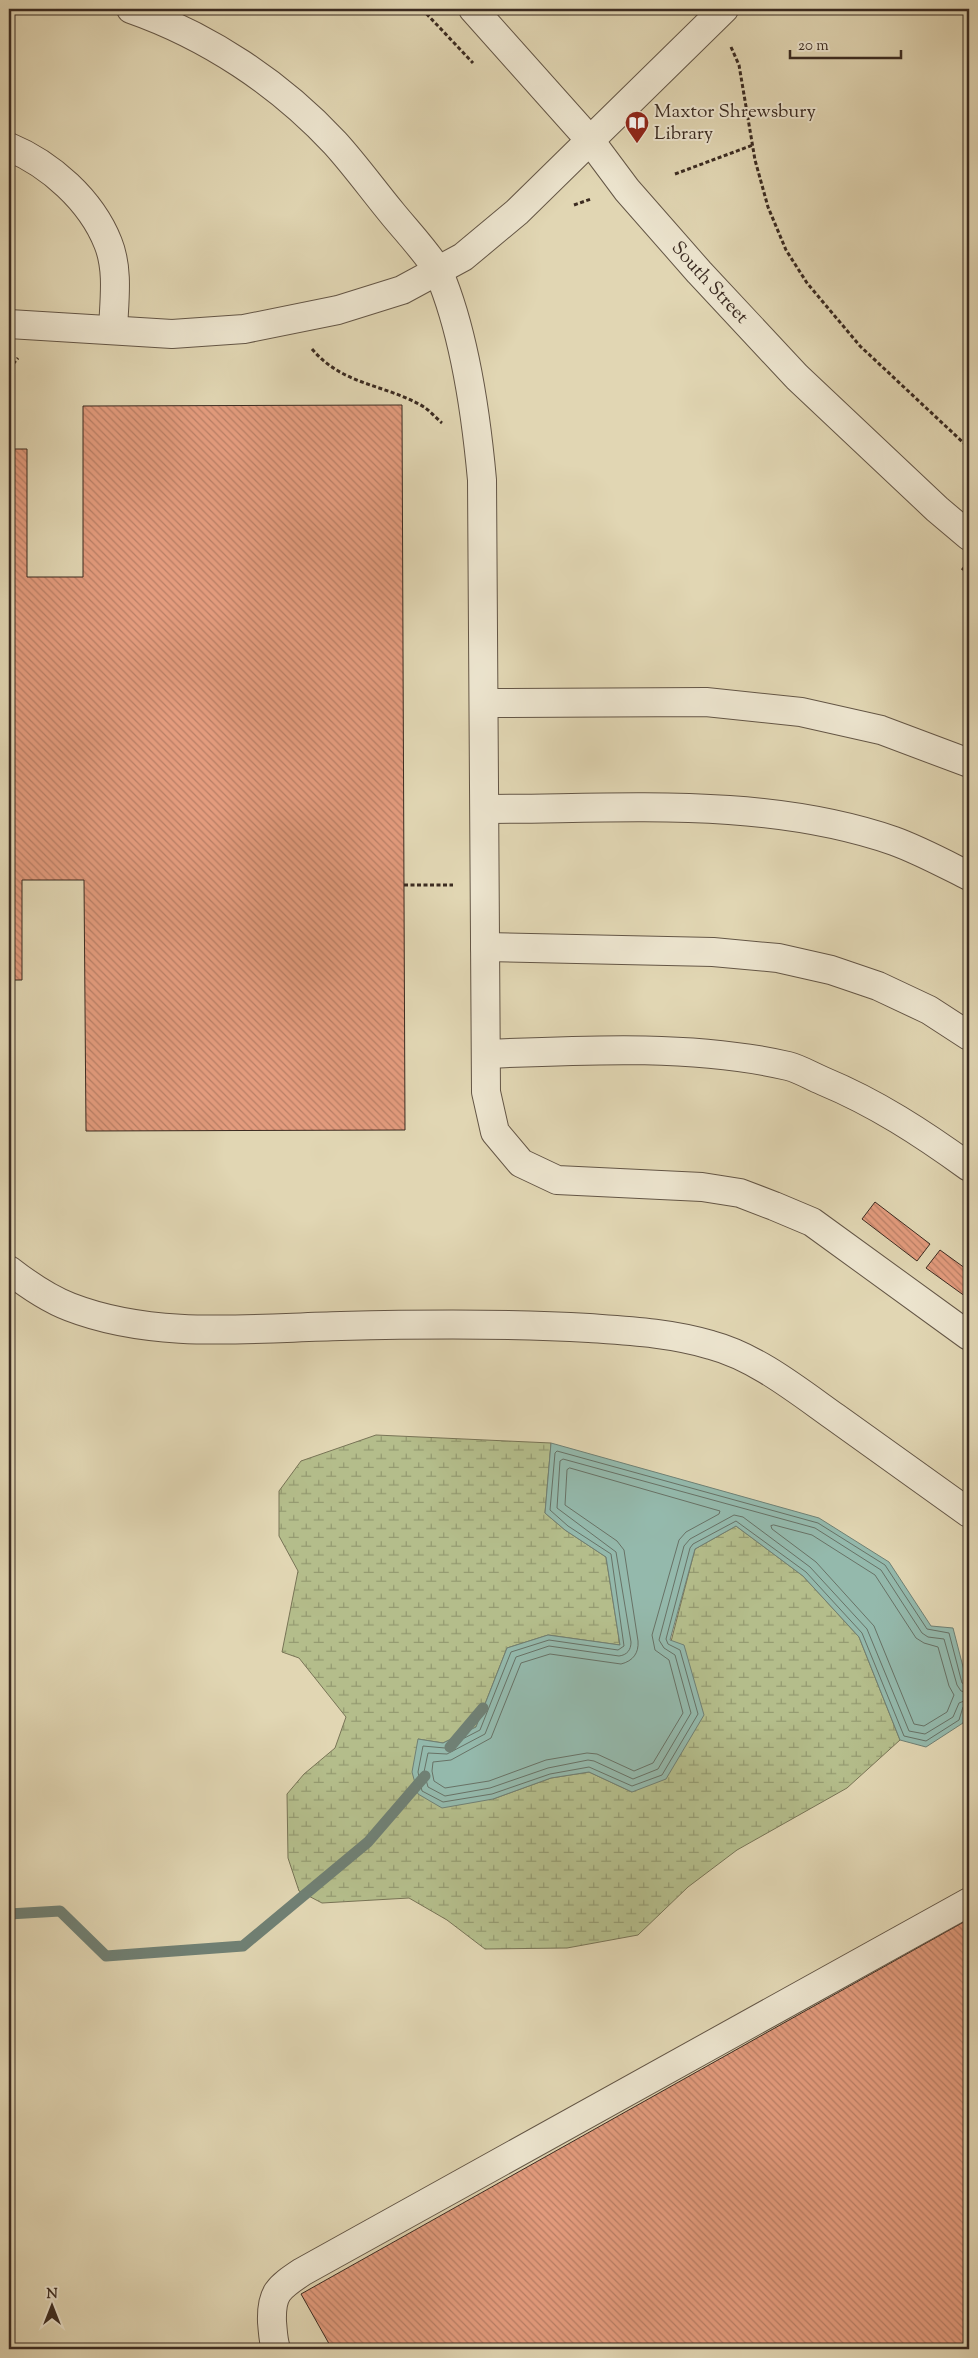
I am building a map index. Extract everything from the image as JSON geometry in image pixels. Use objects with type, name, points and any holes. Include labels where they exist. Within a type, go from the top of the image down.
[{"type":"street","points":[[131,9],[219,49],[256,74],[291,102],[336,145],[438,271],[452,310],[477,426],[482,480],[486,1092],[495,1132],[521,1162],[557,1180],[702,1187],[740,1193],[812,1222],[969,1336]]},
{"type":"street","name":"South Street","points":[[473,9],[589,139],[627,190],[699,272],[797,377],[936,509],[969,536]]},
{"type":"street","points":[[9,324],[172,334],[244,329],[338,310],[402,290],[463,257],[517,212],[589,139],[724,9]]},
{"type":"street","points":[[9,147],[29,155],[62,180],[90,211],[104,235],[108,243],[115,276],[113,330]]},
{"type":"street","points":[[484,703],[706,702],[801,712],[881,730],[969,764]]},
{"type":"street","points":[[485,809],[727,809],[778,814],[842,827],[894,842],[969,876]]},
{"type":"street","points":[[485,947],[713,952],[778,958],[831,970],[878,986],[929,1010],[969,1036]]},
{"type":"street","points":[[486,1054],[590,1050],[657,1052],[722,1055],[789,1066],[850,1092],[918,1129],[969,1167]]},
{"type":"street","points":[[9,1270],[26,1283],[68,1307],[96,1315],[152,1326],[207,1329],[417,1324],[542,1325],[667,1334],[714,1345],[751,1362],[794,1388],[969,1513]]},
{"type":"street","points":[[276,2349],[273,2340],[272,2303],[283,2284],[969,1902]]},
{"type":"path","points":[[728,42],[739,64],[753,145],[768,207],[786,250],[807,283],[860,346],[969,448]]},
{"type":"path","points":[[675,174],[753,145]]},
{"type":"path","points":[[404,885],[459,885]]},
{"type":"green space","points":[[376,1435],[551,1443],[545,1513],[565,1530],[606,1557],[620,1645],[548,1635],[507,1648],[476,1727],[443,1743],[418,1739],[493,1799],[551,1778],[589,1772],[632,1792],[695,1549],[736,1526],[803,1576],[859,1637],[900,1740],[847,1788],[737,1850],[688,1887],[638,1935],[567,1948],[485,1949],[447,1920],[409,1898],[322,1903],[299,1891],[288,1858],[287,1794],[304,1774],[335,1748],[346,1717],[299,1658],[282,1652],[298,1571],[279,1536],[279,1491],[301,1461]]},
{"type":"water","points":[[551,1443],[819,1518],[889,1562],[931,1626],[953,1628],[969,1690],[969,1702],[963,1723],[926,1747],[900,1740],[859,1637],[803,1576],[736,1526],[695,1549],[670,1640],[684,1645],[704,1715],[666,1779],[632,1792],[589,1772],[551,1778],[493,1799],[442,1808],[418,1794],[412,1772],[418,1739],[443,1743],[476,1727],[507,1648],[548,1635],[620,1645],[606,1557],[565,1530],[545,1513]]},
{"type":"building","points":[[402,405],[405,1130],[86,1131],[84,880],[22,880],[22,980],[9,980],[9,449],[27,449],[27,577],[83,577],[83,406]]},
{"type":"building","points":[[875,1202],[930,1244],[917,1261],[862,1219]]},
{"type":"building","points":[[940,1250],[969,1271],[969,1299],[926,1268]]},
{"type":"building","points":[[969,1919],[969,2349],[332,2349],[301,2294]]},
{"type":"waterway","points":[[450,1747],[483,1708]]},
{"type":"waterway","points":[[9,1914],[60,1911],[106,1956],[243,1946],[368,1842],[425,1776]]},
{"type":"place","name":"Maxtor Shrewsbury Library","points":[[637,144]]}]
